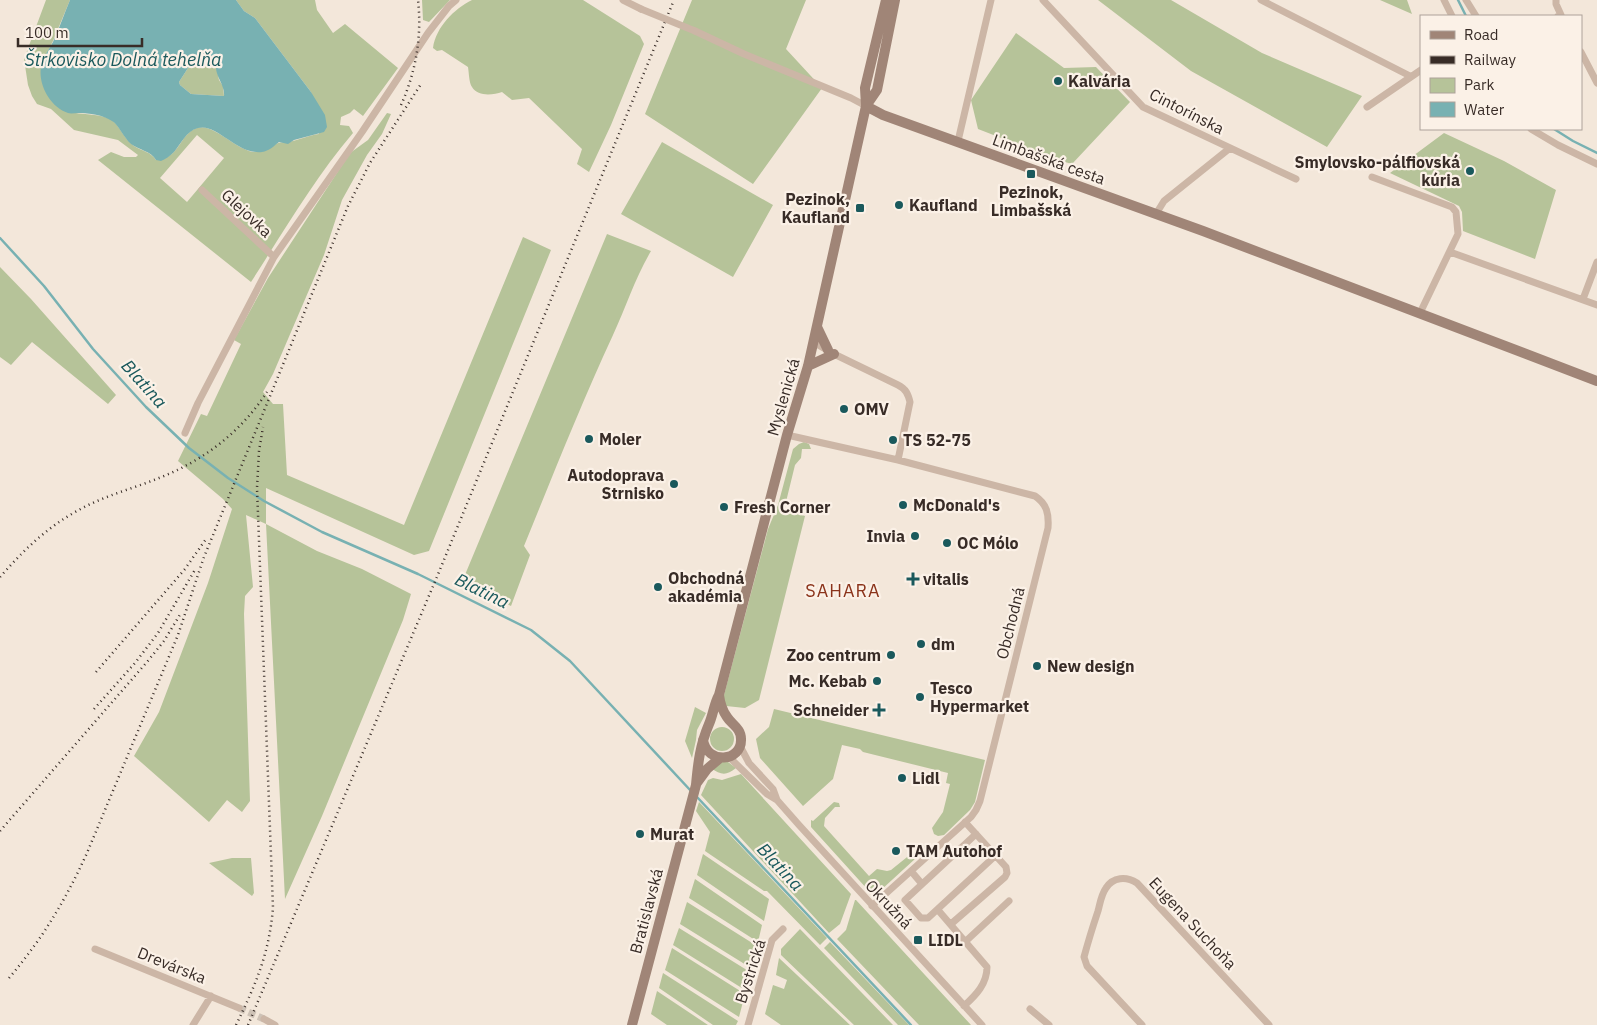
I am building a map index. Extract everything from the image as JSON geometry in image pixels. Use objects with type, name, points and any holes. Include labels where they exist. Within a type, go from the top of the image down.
[{"type":"main road","name":"Myslenická","points":[[708,726],[719,695],[787,435],[814,342],[866,106],[865,88],[886,0]]},
{"type":"main road","name":"Myslenická","points":[[866,106],[877,90],[895,0]]},
{"type":"main road","name":"Limbašská cesta","points":[[866,106],[883,115],[1156,214],[1597,381]]},
{"type":"main road","points":[[808,366],[831,352],[817,327]]},
{"type":"main road","points":[[696,785],[707,769],[724,757],[736,752],[740,746],[741,734],[722,710],[719,695]]},
{"type":"main road","points":[[696,785],[705,731],[708,726],[716,721],[727,720],[731,722]]},
{"type":"main road","points":[[703,740],[707,751],[713,756],[724,757]]},
{"type":"main road","name":"Bratislavská","points":[[632,1025],[696,785]]},
{"type":"street","points":[[185,433],[198,403],[274,257],[362,132],[428,33],[456,0]]},
{"type":"street","points":[[624,0],[866,106]]},
{"type":"street","points":[[958,141],[991,0]]},
{"type":"street","name":"Cintorínska","points":[[1043,0],[1143,107],[1296,179]]},
{"type":"street","points":[[1261,0],[1410,76]]},
{"type":"street","points":[[1444,0],[1452,15]]},
{"type":"street","points":[[1466,0],[1475,15]]},
{"type":"street","points":[[1556,0],[1560,15]]},
{"type":"street","points":[[1582,54],[1597,83]]},
{"type":"street","points":[[1367,107],[1420,71]]},
{"type":"street","points":[[1533,130],[1597,164]]},
{"type":"street","points":[[1156,214],[1164,201],[1230,148]]},
{"type":"street","points":[[1372,177],[1452,207],[1456,212],[1458,234],[1420,313]]},
{"type":"street","name":"Glejovka","points":[[202,190],[274,257]]},
{"type":"street","points":[[1450,252],[1597,304]]},
{"type":"street","points":[[1583,299],[1597,262]]},
{"type":"street","points":[[814,342],[906,390],[910,402],[898,460]]},
{"type":"street","name":"Obchodná","points":[[787,435],[898,460],[1035,496],[1041,500],[1049,514],[1048,528],[980,801],[976,810],[872,906]]},
{"type":"street","name":"Okružná","points":[[740,746],[750,763],[773,790],[777,800]]},
{"type":"street","name":"Okružná","points":[[724,757],[777,800],[982,1025]]},
{"type":"street","points":[[951,924],[1006,875],[1006,867],[965,822]]},
{"type":"street","points":[[976,834],[906,900],[923,918],[928,918],[995,856]]},
{"type":"street","points":[[911,871],[922,884]]},
{"type":"street","name":"Eugena Suchoňa","points":[[1142,1025],[1087,966],[1084,957],[1106,888],[1110,883],[1120,878],[1131,879],[1143,890],[1269,1025]]},
{"type":"street","points":[[966,941],[1010,901]]},
{"type":"street","points":[[938,910],[985,963],[988,969],[980,990],[964,1006]]},
{"type":"street","name":"Bystrická","points":[[748,1025],[772,940],[783,929]]},
{"type":"street","name":"Drevárska","points":[[95,949],[239,1008]]},
{"type":"street","points":[[193,1025],[211,996]]},
{"type":"street","points":[[1030,1009],[1049,1025]]},
{"type":"street","points":[[264,1019],[275,1025]]},
{"type":"green space","points":[[46,0],[70,0],[42,63],[53,100],[63,110],[96,115],[112,120],[130,143],[149,153],[156,160],[171,154],[192,130],[203,127],[253,152],[263,151],[279,143],[319,134],[311,92],[255,18],[244,11],[236,0],[315,0],[317,10],[333,33],[345,24],[398,68],[363,116],[354,109],[341,117],[340,125],[349,126],[353,133],[312,187],[251,282],[98,160],[111,152],[124,157],[136,157],[138,155],[118,140],[74,130],[51,109],[37,104],[28,85],[24,59]],"holes":[[[197,135],[224,158],[187,202],[160,178]]]},
{"type":"green space","points":[[422,0],[450,0],[429,22],[423,20]]},
{"type":"green space","points":[[472,0],[583,0],[640,36],[644,44],[611,125],[589,172],[577,164],[582,149],[529,98],[512,100],[502,92],[482,94],[478,92],[471,85],[468,67],[442,50],[437,51],[433,48],[442,26],[459,8]]},
{"type":"green space","points":[[692,0],[806,0],[786,49],[822,88],[753,184],[645,114]]},
{"type":"green space","points":[[1098,0],[1171,0],[1262,53],[1362,96],[1327,147],[1191,71]]},
{"type":"green space","points":[[1380,0],[1407,0],[1412,14]]},
{"type":"green space","points":[[1016,33],[1064,68],[1096,67],[1130,102],[1072,164],[978,129],[971,100]]},
{"type":"green space","points":[[195,64],[216,65],[219,80],[223,86],[224,96],[191,94],[180,85],[179,82],[188,68]]},
{"type":"green space","points":[[387,113],[391,114],[382,134],[367,155],[342,200],[324,255],[273,374],[263,392],[273,404],[283,404],[287,475],[404,525],[523,237],[551,250],[429,551],[414,555],[266,488],[266,524],[246,515],[253,587],[245,596],[244,614],[250,801],[242,812],[227,800],[209,822],[134,756],[159,712],[208,583],[232,509],[178,461],[201,414],[207,416],[241,344],[234,340],[268,278],[350,153],[368,140]]},
{"type":"green space","points":[[1444,133],[1504,161],[1556,190],[1535,259],[1463,231],[1462,212],[1459,206],[1390,173]]},
{"type":"green space","points":[[662,142],[773,205],[733,277],[621,214]]},
{"type":"green space","points":[[607,234],[651,251],[635,282],[524,546],[530,555],[511,606],[462,582]]},
{"type":"green space","points":[[0,267],[116,395],[108,404],[32,342],[11,365],[0,357]]},
{"type":"green space","points":[[804,442],[809,444],[811,449],[802,449],[801,458],[795,465],[784,510],[805,516],[759,700],[745,708],[726,706],[723,699],[768,529],[778,505],[793,449]]},
{"type":"green space","points":[[266,524],[317,551],[362,569],[411,594],[403,620],[322,816],[285,899]]},
{"type":"green space","points":[[695,707],[706,713],[697,730],[692,758],[685,741]]},
{"type":"green space","points":[[774,709],[985,760],[975,802],[970,810],[944,835],[938,836],[934,834],[932,828],[943,812],[950,784],[946,783],[948,773],[842,745],[833,779],[803,806],[760,758],[756,739],[769,727]]},
{"type":"green space","points":[[722,727],[731,730],[734,739],[731,748],[722,751],[713,748],[710,739],[713,730]]},
{"type":"green space","points":[[721,762],[728,762],[736,768],[724,774],[711,768]]},
{"type":"green space","points":[[741,774],[851,894],[840,924],[829,933],[701,795],[708,780],[713,778],[722,780]]},
{"type":"green space","points":[[699,802],[827,938],[820,945],[767,891],[764,891],[705,851],[710,832],[696,811]]},
{"type":"green space","points":[[834,802],[839,803],[840,807],[835,807],[825,818],[824,826],[869,876],[877,869],[891,870],[922,845],[927,848],[881,890],[875,892],[868,890],[811,827],[811,820],[813,821]]},
{"type":"green space","points":[[703,854],[769,899],[764,921],[697,875]]},
{"type":"green space","points":[[232,858],[251,858],[254,893],[252,896],[209,863]]},
{"type":"green space","points":[[695,879],[762,925],[758,942],[689,898]]},
{"type":"green space","points":[[855,900],[971,1025],[919,1025],[837,939],[846,930]]},
{"type":"green space","points":[[687,902],[757,946],[751,968],[680,924]]},
{"type":"green space","points":[[679,928],[750,972],[745,990],[673,945]]},
{"type":"green space","points":[[800,929],[893,1025],[854,1025],[781,955],[781,949]]},
{"type":"green space","points":[[830,942],[909,1025],[898,1025],[824,948]]},
{"type":"green space","points":[[672,948],[745,994],[739,1017],[665,970]]},
{"type":"green space","points":[[779,958],[850,1025],[781,1025],[765,1014],[773,985],[784,989],[787,980],[776,975]]},
{"type":"green space","points":[[663,973],[738,1021],[736,1025],[713,1025],[659,988]]},
{"type":"green space","points":[[657,991],[708,1025],[667,1025],[651,1014]]},
{"type":"water","name":"Štrkovisko Dolná tehelňa","points":[[70,0],[236,0],[244,11],[255,18],[311,92],[325,115],[327,127],[324,132],[294,140],[288,144],[279,142],[262,152],[244,149],[212,130],[198,128],[187,135],[169,156],[161,161],[156,160],[151,155],[131,144],[112,121],[96,115],[68,113],[61,110],[46,92],[41,78],[42,63],[53,42]],"holes":[[[195,64],[216,65],[224,96],[191,94],[180,85],[179,82],[188,68]]]},
{"type":"waterway","points":[[1458,0],[1466,15]]},
{"type":"waterway","points":[[1556,130],[1597,153]]},
{"type":"waterway","name":"Blatina","points":[[0,238],[44,286],[93,349],[146,407],[189,448],[228,478],[264,501],[322,532],[418,574],[531,630],[570,661],[691,791]]},
{"type":"waterway","name":"Blatina","points":[[697,797],[911,1025]]},
{"type":"tunnel","points":[[239,1008],[264,1019]]},
{"type":"railway","points":[[401,105],[411,80],[417,54],[418,0]]},
{"type":"railway","points":[[248,1025],[439,572],[674,0]]},
{"type":"railway","points":[[9,978],[52,918],[87,853],[178,635],[204,557],[348,206],[370,163],[421,84]]},
{"type":"railway","points":[[0,577],[36,541],[66,518],[97,501],[175,471],[206,454],[220,444],[245,420],[267,392]]},
{"type":"railway","points":[[236,1025],[250,996],[265,954],[273,908],[257,488],[259,451],[263,427]]},
{"type":"railway","points":[[96,672],[185,569],[206,539]]},
{"type":"railway","points":[[94,709],[135,663],[158,633],[196,568]]},
{"type":"railway","points":[[0,831],[147,662],[164,641],[181,613]]},
{"type":"place","name":"Kalvária","points":[[1058,81]]},
{"type":"place","name":"Smylovsko-pálfiovská kúria","points":[[1470,171]]},
{"type":"place","name":"Pezinok, Limbašská","points":[[1031,174]]},
{"type":"place","name":"Kaufland","points":[[899,205]]},
{"type":"place","name":"Pezinok, Kaufland","points":[[860,208]]},
{"type":"place","name":"OMV","points":[[844,409]]},
{"type":"place","name":"Moler","points":[[589,439]]},
{"type":"place","name":"TS 52-75","points":[[893,440]]},
{"type":"place","name":"Autodoprava Strnisko","points":[[674,484]]},
{"type":"place","name":"McDonald's","points":[[903,505]]},
{"type":"place","name":"Fresh Corner","points":[[724,507]]},
{"type":"place","name":"Invia","points":[[915,536]]},
{"type":"place","name":"OC Mólo","points":[[947,543]]},
{"type":"place","name":"vitalis","points":[[913,579]]},
{"type":"place","name":"Obchodná akadémia","points":[[658,587]]},
{"type":"place","name":"dm","points":[[921,644]]},
{"type":"place","name":"Zoo centrum","points":[[891,655]]},
{"type":"place","name":"New design","points":[[1037,666]]},
{"type":"place","name":"Mc. Kebab","points":[[877,681]]},
{"type":"place","name":"Tesco Hypermarket","points":[[920,697]]},
{"type":"place","name":"Schneider","points":[[879,710]]},
{"type":"place","name":"Lidl","points":[[902,778]]},
{"type":"place","name":"Murat","points":[[640,834]]},
{"type":"place","name":"TAM Autohof","points":[[896,851]]},
{"type":"place","name":"LIDL","points":[[918,940]]},
{"type":"district","name":"SAHARA","points":[[843,591]]}]
